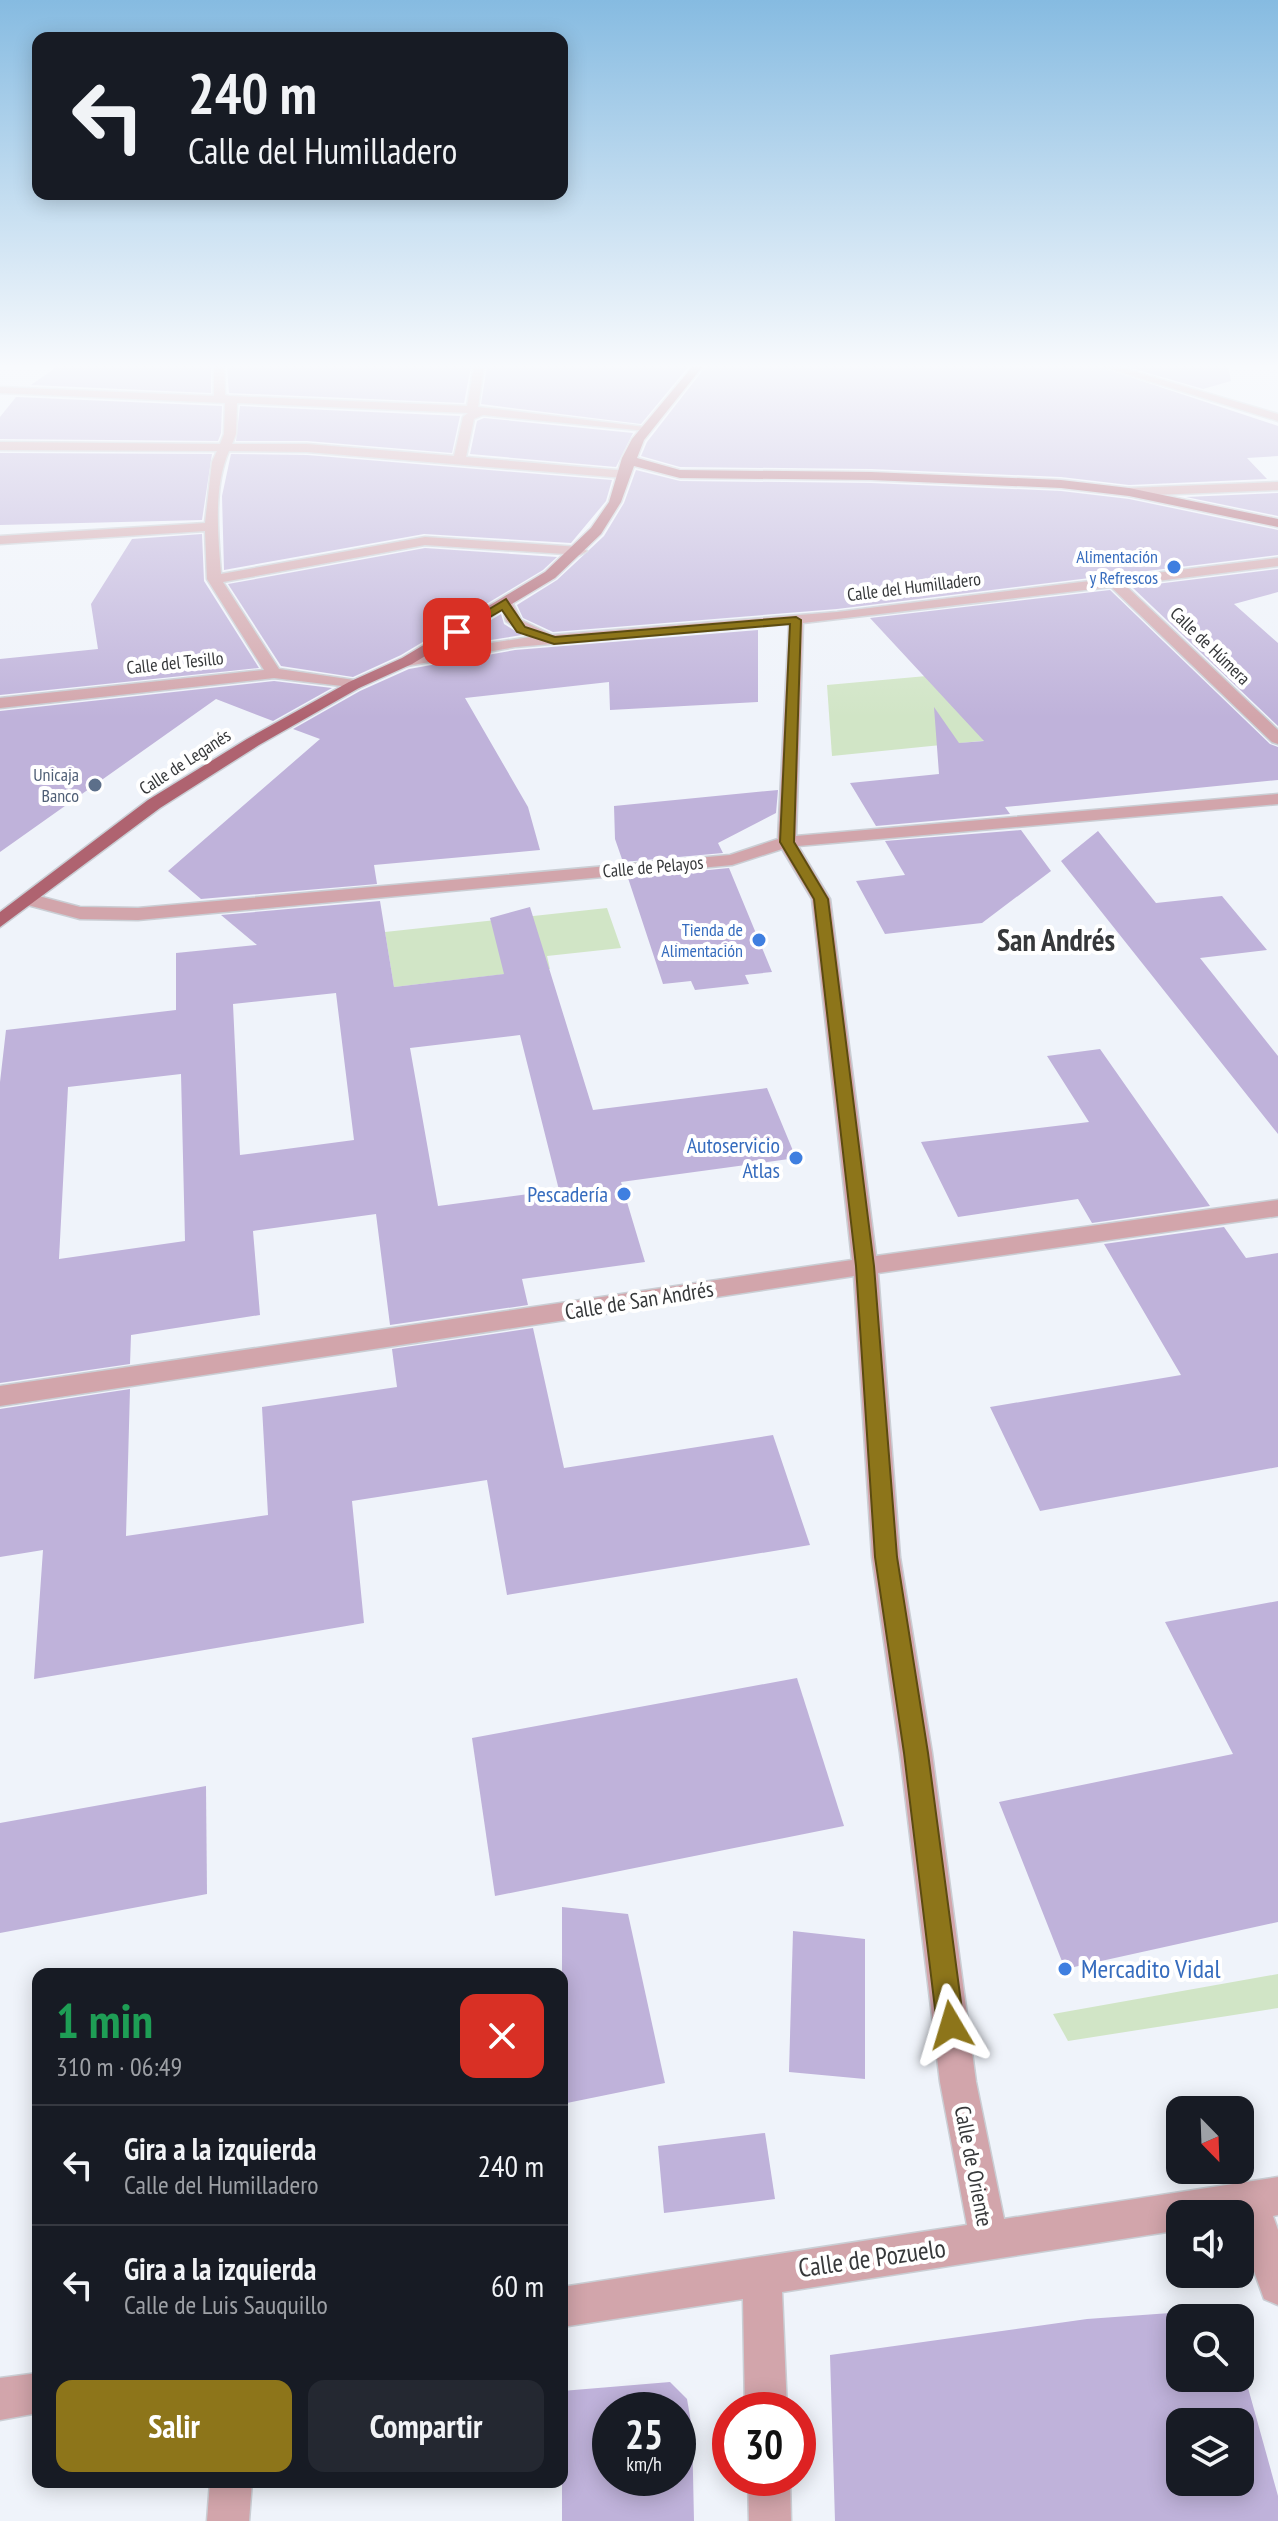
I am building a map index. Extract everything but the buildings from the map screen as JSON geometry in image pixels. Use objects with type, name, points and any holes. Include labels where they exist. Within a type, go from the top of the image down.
[{"type":"main road","name":"Calle de Leganés","points":[[0,921],[154,804],[282,724],[354,685],[407,661],[506,603],[580,551],[609,512],[620,484]]},
{"type":"main road","points":[[1035,484],[1129,492],[1278,523]]},
{"type":"street","points":[[218,484],[211,527],[214,579],[274,673]]},
{"type":"street","points":[[1129,492],[1278,486]]},
{"type":"street","points":[[0,540],[211,527]]},
{"type":"street","points":[[214,579],[425,541],[580,551]]},
{"type":"street","name":"Calle del Humilladero","points":[[407,661],[515,643],[796,620],[1278,562]]},
{"type":"street","name":"Calle de Húmera","points":[[1115,583],[1278,739]]},
{"type":"street","name":"Calle del Humilladero","points":[[506,603],[508,614],[521,630],[554,641]]},
{"type":"street","points":[[787,842],[796,620]]},
{"type":"street","name":"Calle del Tesillo","points":[[0,703],[274,673],[354,685]]},
{"type":"street","name":"Calle de Pelayos","points":[[27,899],[80,913],[138,914],[732,860],[787,842],[1278,799]]},
{"type":"street","name":"Calle de Oriente","points":[[787,842],[821,899],[865,1266],[886,1557],[916,1753],[958,2082],[989,2241]]},
{"type":"street","name":"Calle de San Andrés","points":[[0,1396],[865,1266],[1278,1208]]},
{"type":"street","points":[[1263,2198],[1278,2285]]},
{"type":"street","name":"Calle de Pozuelo","points":[[568,2306],[1263,2198]]},
{"type":"street","points":[[762,2275],[765,2392]]},
{"type":"street","points":[[0,2399],[32,2394]]},
{"type":"street","points":[[228,2521],[231,2488]]},
{"type":"street","points":[[769,2496],[770,2521]]},
{"type":"green space","points":[[1049,665],[1041,735],[832,756],[827,685]]},
{"type":"green space","points":[[607,908],[621,948],[547,956],[550,969],[394,987],[385,932]]},
{"type":"green space","points":[[1278,1974],[1278,2008],[1068,2041],[1053,2014]]},
{"type":"place","name":"Alimentación y Refrescos","points":[[1174,567]]},
{"type":"place","name":"Unicaja Banco","points":[[95,785]]},
{"type":"place","name":"Tienda de Alimentación","points":[[759,940]]},
{"type":"place","name":"Autoservicio Atlas","points":[[796,1158]]},
{"type":"place","name":"Pescadería","points":[[624,1194]]},
{"type":"place","name":"Mercadito Vidal","points":[[1065,1969]]},
{"type":"district","name":"San Andrés","points":[[1056,941]]},
{"type":"route","points":[[457,632],[506,603],[508,614],[521,630],[554,641],[796,620],[787,842],[821,899],[865,1266],[886,1557],[916,1753],[951,2025]]}]
